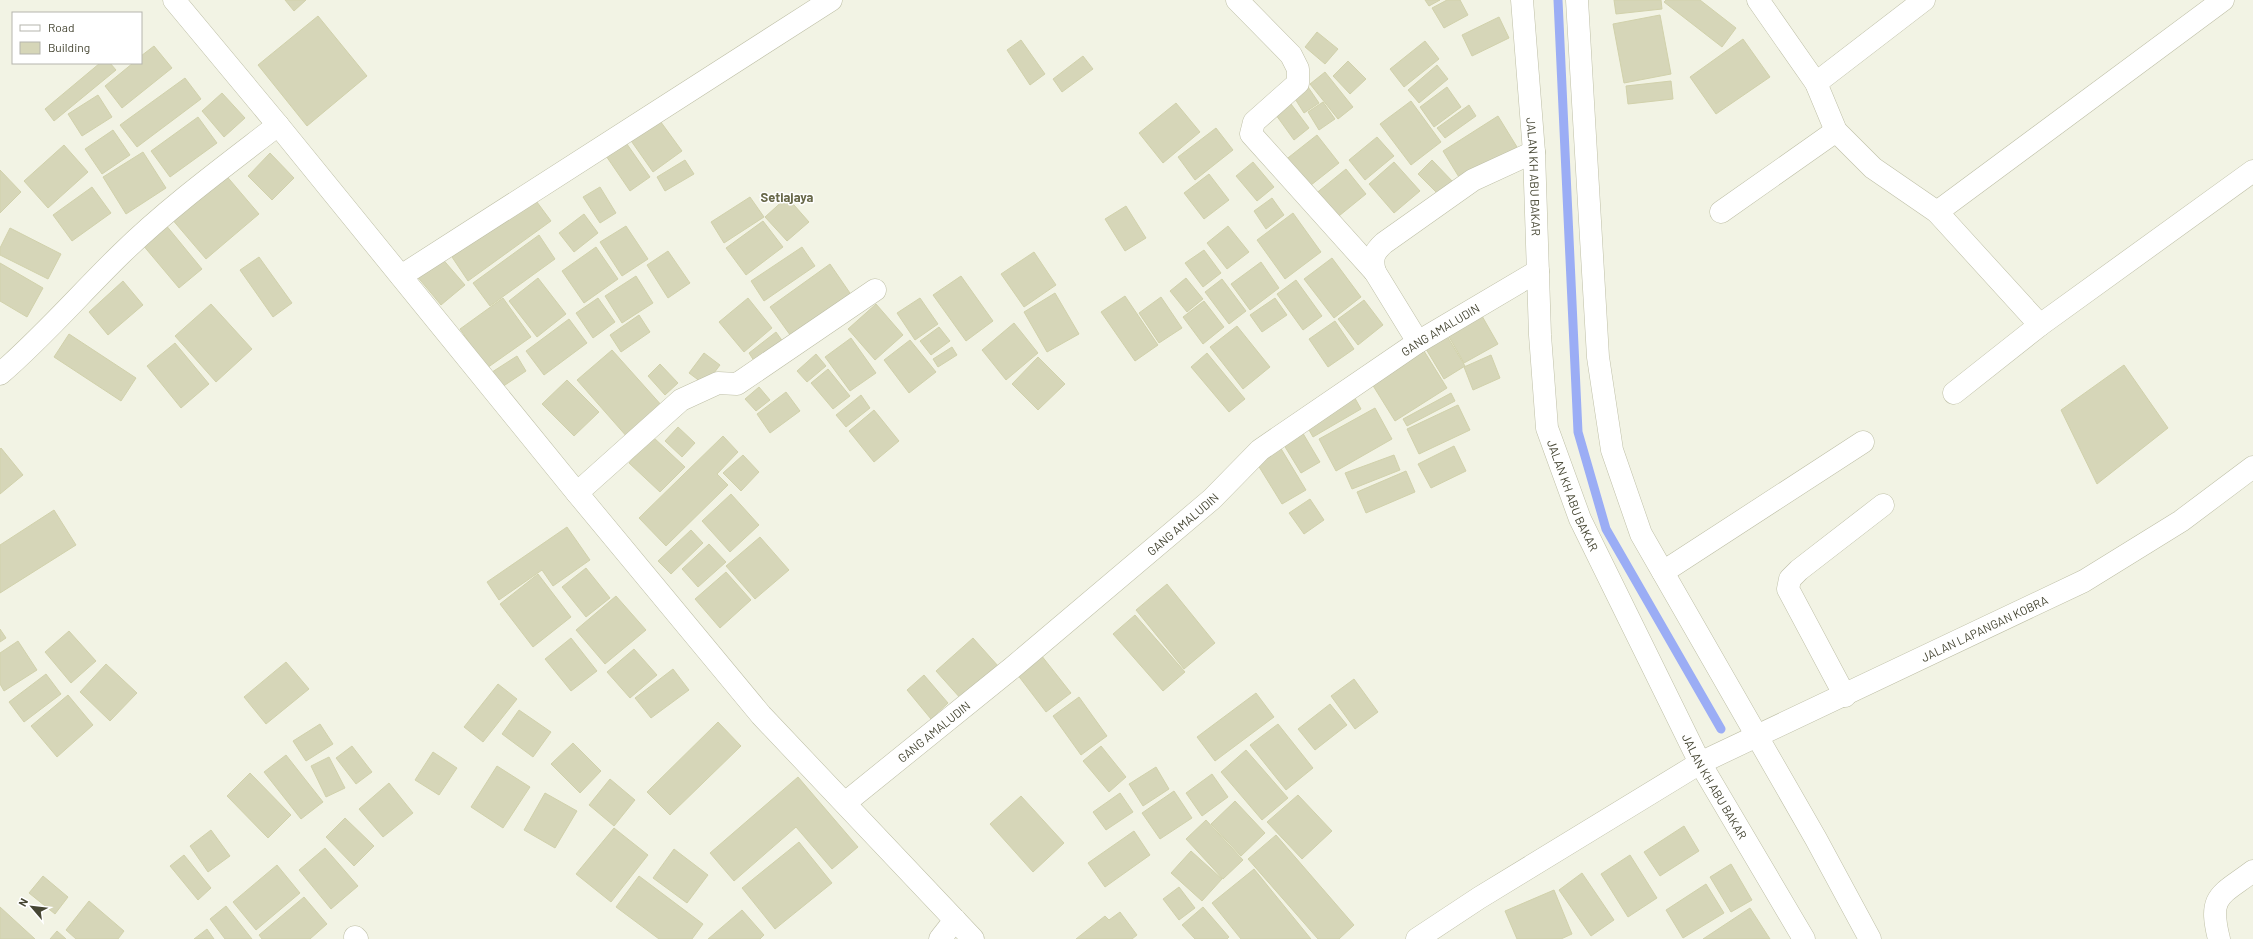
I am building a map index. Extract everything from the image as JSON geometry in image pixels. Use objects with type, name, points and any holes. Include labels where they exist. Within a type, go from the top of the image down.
[{"type":"street","points":[[174,0],[278,124],[577,493],[761,715],[973,939]]},
{"type":"street","points":[[401,276],[831,0]]},
{"type":"street","points":[[1237,0],[1291,56],[1298,69],[1298,83],[1254,122],[1251,134],[1375,272],[1418,342]]},
{"type":"street","name":"JALAN KH ABU BAKAR","points":[[1522,0],[1534,152],[1538,271],[1547,428],[1580,519],[1700,763],[1804,939]]},
{"type":"street","points":[[1577,0],[1598,357],[1611,443],[1641,534],[1816,839],[1870,939]]},
{"type":"street","points":[[1758,0],[1816,83],[1836,131],[1872,168],[1937,212],[2040,325]]},
{"type":"street","points":[[1816,83],[1924,0]]},
{"type":"street","points":[[1937,212],[2223,0]]},
{"type":"street","points":[[0,374],[21,356],[121,253],[165,214],[278,124]]},
{"type":"street","points":[[1721,212],[1836,131]]},
{"type":"street","points":[[1375,272],[1372,262],[1375,252],[1384,244],[1473,180],[1534,152]]},
{"type":"street","points":[[1954,393],[2040,325],[2253,171]]},
{"type":"street","name":"GANG AMALUDIN","points":[[845,803],[1012,668],[1206,504],[1260,450],[1418,342],[1538,271]]},
{"type":"street","points":[[577,493],[681,400],[718,382],[737,384],[875,290]]},
{"type":"street","points":[[1663,572],[1863,442]]},
{"type":"street","name":"JALAN LAPANGAN KOBRA","points":[[1417,939],[1479,898],[1700,763],[1845,696],[2084,581],[2181,521],[2253,468]]},
{"type":"street","points":[[1845,696],[1788,589],[1790,579],[1799,570],[1883,505]]},
{"type":"street","points":[[2219,939],[2213,917],[2215,903],[2224,893],[2253,871]]},
{"type":"street","points":[[940,939],[955,920]]},
{"type":"building","points":[[285,0],[306,0],[294,11]]},
{"type":"building","points":[[1425,0],[1440,0],[1429,6]]},
{"type":"building","points":[[1447,0],[1460,0],[1468,15],[1444,28],[1432,8]]},
{"type":"building","points":[[1614,0],[1661,0],[1662,9],[1616,14]]},
{"type":"building","points":[[1666,0],[1700,0],[1736,28],[1722,47],[1664,2]]},
{"type":"building","points":[[1660,15],[1671,74],[1624,83],[1613,24]]},
{"type":"building","points":[[318,16],[367,76],[307,126],[258,65]]},
{"type":"building","points":[[1499,17],[1509,38],[1472,56],[1462,35]]},
{"type":"building","points":[[1317,32],[1338,49],[1325,64],[1305,47]]},
{"type":"building","points":[[1743,39],[1770,77],[1716,114],[1690,77]]},
{"type":"building","points":[[1021,40],[1045,74],[1030,85],[1007,50]]},
{"type":"building","points":[[1425,41],[1439,59],[1404,87],[1390,69]]},
{"type":"building","points":[[154,46],[172,68],[122,108],[105,86],[132,64],[142,64],[142,55]]},
{"type":"building","points":[[1083,56],[1093,69],[1062,92],[1053,79]]},
{"type":"building","points":[[1348,61],[1366,79],[1350,94],[1333,76]]},
{"type":"building","points":[[99,64],[111,64],[116,70],[54,121],[45,109]]},
{"type":"building","points":[[1437,65],[1448,79],[1419,103],[1408,90]]},
{"type":"building","points":[[1325,72],[1353,107],[1338,119],[1310,84]]},
{"type":"building","points":[[185,78],[201,99],[137,147],[120,125]]},
{"type":"building","points":[[1671,81],[1673,99],[1628,104],[1626,86]]},
{"type":"building","points":[[1306,84],[1319,103],[1304,113],[1292,94]]},
{"type":"building","points":[[1447,87],[1461,107],[1434,127],[1420,107]]},
{"type":"building","points":[[222,93],[245,118],[224,137],[202,111]]},
{"type":"building","points":[[98,95],[112,117],[82,136],[68,114]]},
{"type":"building","points":[[1411,101],[1441,142],[1411,165],[1380,124]]},
{"type":"building","points":[[1323,102],[1335,119],[1319,130],[1308,112]]},
{"type":"building","points":[[1176,103],[1200,132],[1163,163],[1139,133]]},
{"type":"building","points":[[1291,104],[1309,128],[1294,140],[1276,115]]},
{"type":"building","points":[[1469,105],[1476,116],[1445,138],[1437,128]]},
{"type":"building","points":[[655,114],[682,151],[653,172],[627,135]]},
{"type":"building","points":[[1498,116],[1517,147],[1462,182],[1443,151]]},
{"type":"building","points":[[198,117],[217,143],[170,177],[151,151]]},
{"type":"building","points":[[1216,128],[1233,150],[1195,180],[1178,157]]},
{"type":"building","points":[[113,130],[130,155],[102,174],[85,149]]},
{"type":"building","points":[[1317,135],[1339,163],[1306,189],[1284,161]]},
{"type":"building","points":[[622,137],[650,177],[630,191],[602,150]]},
{"type":"building","points":[[1377,137],[1394,156],[1365,180],[1349,160]]},
{"type":"building","points":[[64,145],[88,172],[48,208],[24,181]]},
{"type":"building","points":[[143,152],[166,188],[126,214],[103,177]]},
{"type":"building","points":[[270,153],[294,178],[272,200],[248,176]]},
{"type":"building","points":[[685,160],[694,174],[665,191],[657,177]]},
{"type":"building","points":[[1432,160],[1454,183],[1440,196],[1418,174]]},
{"type":"building","points":[[1253,162],[1274,187],[1257,201],[1236,176]]},
{"type":"building","points":[[1394,162],[1420,191],[1394,213],[1369,184]]},
{"type":"building","points":[[1346,169],[1366,194],[1334,220],[1314,195]]},
{"type":"building","points":[[0,170],[21,192],[0,213]]},
{"type":"building","points":[[224,173],[259,214],[206,259],[171,218]]},
{"type":"building","points":[[1209,174],[1229,200],[1204,219],[1184,193]]},
{"type":"building","points":[[92,187],[111,213],[72,241],[53,215]]},
{"type":"building","points":[[600,187],[616,213],[600,223],[583,197]]},
{"type":"building","points":[[750,197],[764,217],[724,243],[711,222]]},
{"type":"building","points":[[787,197],[809,222],[787,241],[765,217]]},
{"type":"building","points":[[534,198],[551,221],[468,281],[452,257]]},
{"type":"building","points":[[1272,198],[1284,215],[1266,229],[1254,211]]},
{"type":"building","points":[[1126,206],[1146,238],[1125,251],[1105,219]]},
{"type":"building","points":[[1293,213],[1321,252],[1285,279],[1257,240]]},
{"type":"building","points":[[584,214],[598,233],[574,252],[559,233]]},
{"type":"building","points":[[763,221],[783,247],[746,275],[726,248]]},
{"type":"building","points":[[165,224],[202,269],[179,288],[142,244]]},
{"type":"building","points":[[626,226],[648,259],[622,276],[600,242]]},
{"type":"building","points":[[1228,226],[1249,252],[1227,269],[1207,243]]},
{"type":"building","points":[[10,228],[61,254],[48,279],[0,255],[0,248]]},
{"type":"building","points":[[539,235],[555,259],[490,306],[473,283]]},
{"type":"building","points":[[596,247],[618,279],[584,303],[562,271]]},
{"type":"building","points":[[802,247],[815,266],[764,301],[751,281]]},
{"type":"building","points":[[1204,250],[1221,273],[1203,287],[1185,263]]},
{"type":"building","points":[[668,251],[690,283],[668,298],[647,265]]},
{"type":"building","points":[[1034,252],[1056,285],[1024,307],[1001,274]]},
{"type":"building","points":[[440,256],[465,285],[441,305],[416,275]]},
{"type":"building","points":[[259,257],[292,303],[273,317],[240,270]]},
{"type":"building","points":[[1332,258],[1361,297],[1334,318],[1304,279]]},
{"type":"building","points":[[1261,262],[1279,288],[1250,310],[1231,284]]},
{"type":"building","points":[[0,263],[43,288],[27,317],[0,301]]},
{"type":"building","points":[[830,264],[852,296],[793,339],[770,307]]},
{"type":"building","points":[[636,276],[653,303],[622,323],[605,296]]},
{"type":"building","points":[[961,276],[993,321],[966,341],[933,295]]},
{"type":"building","points":[[538,278],[566,314],[537,337],[509,301]]},
{"type":"building","points":[[1186,278],[1203,299],[1187,312],[1170,291]]},
{"type":"building","points":[[1222,279],[1246,311],[1229,324],[1205,292]]},
{"type":"building","points":[[1296,280],[1322,316],[1303,330],[1277,294]]},
{"type":"building","points":[[123,281],[143,305],[108,335],[89,312]]},
{"type":"building","points":[[1055,293],[1079,334],[1047,352],[1024,312]]},
{"type":"building","points":[[1125,296],[1158,345],[1135,361],[1101,312]]},
{"type":"building","points":[[1161,297],[1182,328],[1159,343],[1139,313]]},
{"type":"building","points":[[503,298],[531,337],[487,368],[460,329]]},
{"type":"building","points":[[598,298],[615,322],[593,338],[576,313]]},
{"type":"building","points":[[748,298],[772,328],[744,352],[719,322]]},
{"type":"building","points":[[920,298],[938,324],[915,340],[897,313]]},
{"type":"building","points":[[1275,298],[1287,315],[1262,332],[1250,315]]},
{"type":"building","points":[[1364,300],[1383,325],[1358,345],[1338,319]]},
{"type":"building","points":[[1204,301],[1224,327],[1203,344],[1183,317]]},
{"type":"building","points":[[211,304],[252,349],[216,382],[175,336]]},
{"type":"building","points":[[876,304],[903,335],[875,360],[848,329]]},
{"type":"building","points":[[1478,309],[1498,344],[1464,363],[1444,328]]},
{"type":"building","points":[[639,315],[650,332],[621,352],[610,335]]},
{"type":"building","points":[[569,319],[587,343],[544,375],[526,351]]},
{"type":"building","points":[[1335,321],[1354,349],[1328,367],[1309,339]]},
{"type":"building","points":[[1014,323],[1038,353],[1006,380],[982,350]]},
{"type":"building","points":[[1237,326],[1270,367],[1243,389],[1210,347]]},
{"type":"building","points":[[939,327],[950,341],[931,355],[920,341]]},
{"type":"building","points":[[1444,331],[1465,366],[1444,379],[1423,344]]},
{"type":"building","points":[[776,332],[786,346],[758,367],[749,353]]},
{"type":"building","points":[[69,334],[136,378],[121,401],[54,357]]},
{"type":"building","points":[[851,338],[876,373],[850,391],[825,357]]},
{"type":"building","points":[[910,340],[936,372],[909,393],[884,360]]},
{"type":"building","points":[[175,343],[209,384],[181,408],[147,366]]},
{"type":"building","points":[[952,347],[957,355],[938,367],[933,359]]},
{"type":"building","points":[[612,350],[663,407],[628,438],[577,380]]},
{"type":"building","points":[[1424,351],[1447,388],[1395,421],[1372,384]]},
{"type":"building","points":[[704,353],[720,365],[705,385],[689,373]]},
{"type":"building","points":[[1207,353],[1245,399],[1229,412],[1191,367]]},
{"type":"building","points":[[816,354],[826,366],[807,382],[797,371]]},
{"type":"building","points":[[1491,355],[1500,378],[1473,390],[1464,367]]},
{"type":"building","points":[[517,356],[526,371],[499,389],[489,374]]},
{"type":"building","points":[[1038,357],[1065,384],[1038,410],[1012,384]]},
{"type":"building","points":[[660,364],[678,383],[665,395],[648,376]]},
{"type":"building","points":[[2124,365],[2168,428],[2097,484],[2061,410]]},
{"type":"building","points":[[828,369],[850,396],[833,409],[811,383]]},
{"type":"building","points":[[567,380],[599,412],[574,436],[542,404]]},
{"type":"building","points":[[759,387],[770,400],[756,411],[745,399]]},
{"type":"building","points":[[786,392],[800,411],[770,433],[757,414]]},
{"type":"building","points":[[1352,393],[1361,409],[1313,437],[1304,421]]},
{"type":"building","points":[[1451,393],[1455,401],[1407,426],[1403,419]]},
{"type":"building","points":[[861,395],[870,408],[846,427],[836,415]]},
{"type":"building","points":[[1458,405],[1470,430],[1419,454],[1407,429]]},
{"type":"building","points":[[1375,408],[1392,439],[1336,471],[1319,439]]},
{"type":"building","points":[[874,410],[899,441],[874,462],[849,431]]},
{"type":"building","points":[[1298,425],[1320,462],[1301,473],[1279,437]]},
{"type":"building","points":[[678,427],[695,443],[682,457],[665,441]]},
{"type":"building","points":[[723,436],[738,452],[717,474],[728,485],[666,546],[639,518]]},
{"type":"building","points":[[653,437],[685,467],[660,492],[629,463]]},
{"type":"building","points":[[1277,442],[1306,490],[1282,504],[1253,457]]},
{"type":"building","points":[[1454,446],[1466,471],[1431,488],[1418,464]]},
{"type":"building","points":[[1,448],[23,475],[0,494],[0,449]]},
{"type":"building","points":[[743,455],[759,472],[741,491],[723,473]]},
{"type":"building","points":[[1394,455],[1400,470],[1352,489],[1345,473]]},
{"type":"building","points":[[1406,471],[1415,492],[1366,513],[1357,492]]},
{"type":"building","points":[[731,494],[759,525],[730,552],[702,521]]},
{"type":"building","points":[[1310,499],[1324,520],[1304,534],[1289,513]]},
{"type":"building","points":[[54,510],[76,545],[0,593],[0,545]]},
{"type":"building","points":[[567,527],[590,560],[553,586],[542,570],[499,600],[487,582]]},
{"type":"building","points":[[691,530],[703,543],[671,574],[658,561]]},
{"type":"building","points":[[760,537],[789,570],[755,599],[726,566]]},
{"type":"building","points":[[709,544],[726,562],[698,587],[682,569]]},
{"type":"building","points":[[586,568],[610,598],[586,617],[562,587]]},
{"type":"building","points":[[726,572],[751,600],[720,628],[695,599]]},
{"type":"building","points":[[538,574],[571,617],[533,647],[500,604]]},
{"type":"building","points":[[1167,584],[1215,643],[1184,669],[1136,610]]},
{"type":"building","points":[[616,596],[646,630],[605,664],[576,630]]},
{"type":"building","points":[[1135,615],[1185,672],[1163,691],[1113,634]]},
{"type":"building","points":[[0,629],[6,638],[0,642]]},
{"type":"building","points":[[69,631],[96,661],[71,683],[45,652]]},
{"type":"building","points":[[571,638],[597,671],[571,691],[545,659]]},
{"type":"building","points":[[973,638],[999,667],[962,700],[936,671]]},
{"type":"building","points":[[18,641],[37,670],[4,691],[0,684],[0,653]]},
{"type":"building","points":[[634,649],[657,675],[630,698],[607,672]]},
{"type":"building","points":[[1041,655],[1071,693],[1046,712],[1017,674]]},
{"type":"building","points":[[286,662],[309,689],[266,724],[244,697]]},
{"type":"building","points":[[106,664],[137,693],[110,721],[80,692]]},
{"type":"building","points":[[673,669],[689,690],[651,718],[635,698]]},
{"type":"building","points":[[46,674],[61,694],[24,722],[9,702]]},
{"type":"building","points":[[924,675],[948,703],[931,719],[907,690]]},
{"type":"building","points":[[1354,679],[1378,712],[1355,729],[1331,696]]},
{"type":"building","points":[[498,684],[517,699],[483,742],[464,727]]},
{"type":"building","points":[[1256,693],[1274,717],[1215,761],[1197,737]]},
{"type":"building","points":[[68,695],[93,725],[57,757],[31,726]]},
{"type":"building","points":[[1079,697],[1107,736],[1081,755],[1053,716]]},
{"type":"building","points":[[1330,704],[1347,725],[1315,750],[1298,729]]},
{"type":"building","points":[[519,710],[551,732],[533,757],[502,734]]},
{"type":"building","points":[[718,722],[741,746],[670,815],[647,792]]},
{"type":"building","points":[[320,724],[333,744],[306,761],[293,741]]},
{"type":"building","points":[[1278,724],[1313,768],[1286,790],[1250,745]]},
{"type":"building","points":[[573,743],[601,771],[580,793],[551,764]]},
{"type":"building","points":[[352,746],[372,772],[356,784],[336,758]]},
{"type":"building","points":[[1101,746],[1126,777],[1109,792],[1083,761]]},
{"type":"building","points":[[1246,750],[1288,798],[1262,820],[1221,772]]},
{"type":"building","points":[[433,752],[457,768],[439,795],[415,780]]},
{"type":"building","points":[[286,755],[323,802],[301,819],[264,772]]},
{"type":"building","points":[[329,757],[345,788],[326,797],[311,766]]},
{"type":"building","points":[[497,766],[530,787],[503,828],[471,807]]},
{"type":"building","points":[[1156,767],[1169,789],[1143,806],[1129,784]]},
{"type":"building","points":[[250,773],[291,815],[268,838],[227,796]]},
{"type":"building","points":[[1212,774],[1228,797],[1202,816],[1186,793]]},
{"type":"building","points":[[798,777],[858,847],[832,869],[796,827],[734,881],[710,853]]},
{"type":"building","points":[[610,779],[635,800],[614,826],[589,805]]},
{"type":"building","points":[[389,783],[413,813],[383,837],[359,809]]},
{"type":"building","points":[[1174,791],[1192,818],[1160,839],[1142,813]]},
{"type":"building","points":[[545,793],[577,811],[555,848],[524,830]]},
{"type":"building","points":[[1120,793],[1133,812],[1106,830],[1093,812]]},
{"type":"building","points":[[1298,795],[1332,831],[1302,859],[1267,822]]},
{"type":"building","points":[[1021,796],[1064,843],[1033,872],[990,824]]},
{"type":"building","points":[[1235,801],[1265,833],[1241,856],[1211,824]]},
{"type":"building","points":[[345,818],[374,846],[354,866],[326,837]]},
{"type":"building","points":[[1206,820],[1243,860],[1223,879],[1186,839]]},
{"type":"building","points":[[1684,826],[1699,851],[1660,876],[1644,852]]},
{"type":"building","points":[[614,828],[648,855],[611,902],[576,874]]},
{"type":"building","points":[[211,830],[230,856],[208,872],[190,846]]},
{"type":"building","points":[[1134,831],[1150,855],[1105,887],[1088,863]]},
{"type":"building","points":[[1276,835],[1354,925],[1339,939],[1318,939],[1248,859]]},
{"type":"building","points":[[799,842],[832,883],[775,929],[742,888]]},
{"type":"building","points":[[325,848],[358,886],[331,909],[299,870]]},
{"type":"building","points":[[674,849],[708,875],[687,903],[653,878]]},
{"type":"building","points":[[1191,851],[1222,879],[1202,901],[1171,873]]},
{"type":"building","points":[[184,855],[211,888],[198,900],[170,866]]},
{"type":"building","points":[[1630,855],[1657,898],[1628,917],[1601,874]]},
{"type":"building","points":[[1731,864],[1752,900],[1731,912],[1710,877]]},
{"type":"building","points":[[277,865],[300,893],[256,930],[233,902]]},
{"type":"building","points":[[1254,869],[1311,939],[1241,939],[1212,903]]},
{"type":"building","points":[[1582,873],[1614,920],[1591,936],[1559,890]]},
{"type":"building","points":[[43,876],[68,897],[55,914],[29,893]]},
{"type":"building","points":[[639,876],[703,924],[692,939],[659,939],[616,907]]},
{"type":"building","points":[[1706,884],[1724,913],[1683,938],[1666,910]]},
{"type":"building","points":[[1179,887],[1195,908],[1179,920],[1163,899]]},
{"type":"building","points":[[1554,890],[1572,934],[1561,939],[1517,939],[1505,911]]},
{"type":"building","points":[[304,897],[327,924],[310,939],[262,939],[259,935]]},
{"type":"building","points":[[89,901],[124,931],[118,939],[76,939],[66,930]]},
{"type":"building","points":[[226,906],[252,939],[225,939],[210,919]]},
{"type":"building","points":[[0,907],[35,939],[0,939]]},
{"type":"building","points":[[1203,907],[1229,937],[1227,939],[1195,939],[1182,925]]},
{"type":"building","points":[[1750,908],[1770,939],[1703,939]]},
{"type":"building","points":[[742,910],[764,935],[760,939],[708,939]]},
{"type":"building","points":[[1120,912],[1137,935],[1132,939],[1076,939],[1105,916],[1109,920]]},
{"type":"building","points":[[207,929],[214,939],[194,939]]},
{"type":"building","points":[[57,931],[66,939],[50,939]]},
{"type":"waterway","points":[[1558,0],[1578,432],[1606,529],[1721,729]]},
{"type":"district","name":"Setiajaya","points":[[787,197]]}]
